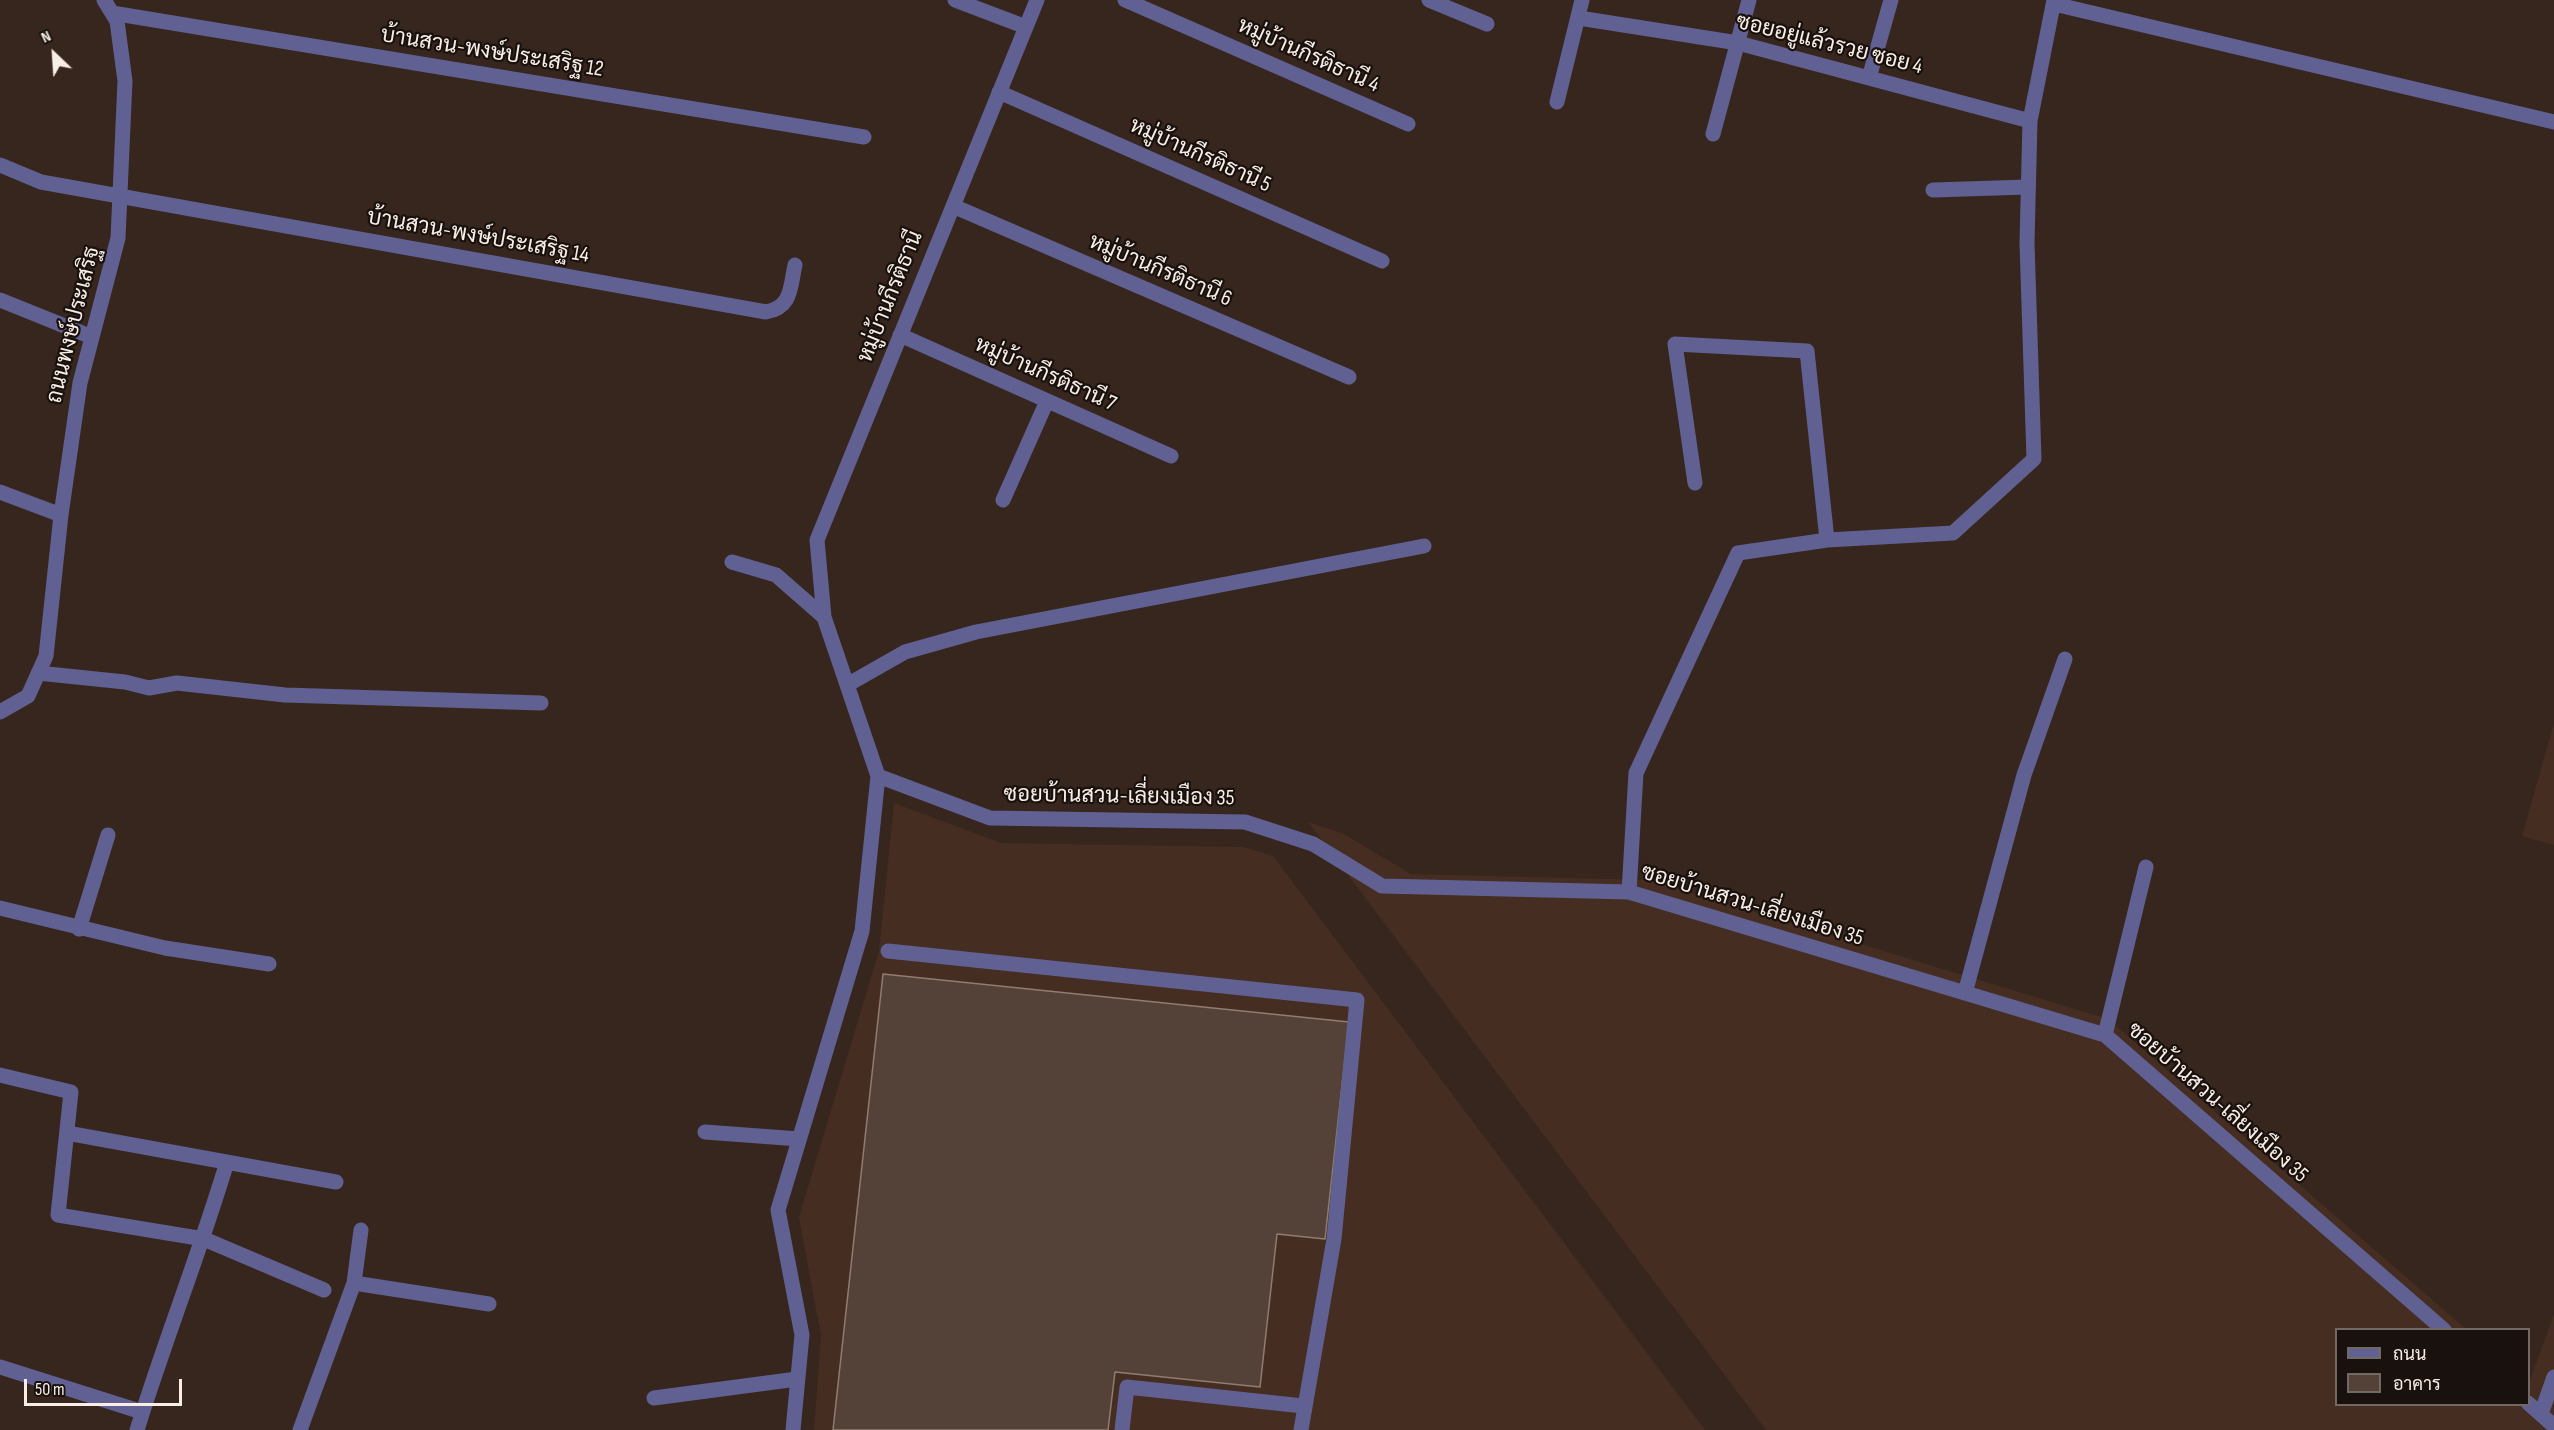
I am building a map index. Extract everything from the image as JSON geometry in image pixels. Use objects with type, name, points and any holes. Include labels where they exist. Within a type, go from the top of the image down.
[{"type":"street","points":[[955,0],[1026,27]]},
{"type":"street","name":"หมู่บ้านกีรติธานี","points":[[878,776],[824,617],[817,540],[1037,0]]},
{"type":"street","name":"หมู่บ้านกีรติธานี 4","points":[[1125,0],[1408,124]]},
{"type":"street","points":[[1429,0],[1486,24]]},
{"type":"street","points":[[1557,102],[1582,0]]},
{"type":"street","points":[[1713,134],[1749,0]]},
{"type":"street","points":[[1869,78],[1891,0]]},
{"type":"street","points":[[1629,892],[1636,773],[1738,553],[1827,540],[1953,533],[2034,459],[2027,243],[2030,121],[2054,2],[2554,122]]},
{"type":"street","name":"บ้านสวน-พงษ์ประเสริฐ 12","points":[[108,6],[864,137]]},
{"type":"street","name":"ถนนพงษ์ประเสริฐ","points":[[0,712],[28,696],[46,656],[61,515],[80,382],[118,238],[125,81],[117,21],[108,6]]},
{"type":"street","name":"ซอยอยู่แล้วรวย ซอย 4","points":[[1579,18],[1738,43],[2030,121]]},
{"type":"street","name":"หมู่บ้านกีรติธานี 5","points":[[999,92],[1382,261]]},
{"type":"street","points":[[0,165],[41,182],[121,195]]},
{"type":"street","points":[[1933,190],[2028,187]]},
{"type":"street","name":"บ้านสวน-พงษ์ประเสริฐ 14","points":[[121,195],[766,312],[778,310],[787,302],[795,266]]},
{"type":"street","name":"หมู่บ้านกีรติธานี 6","points":[[953,206],[1349,377]]},
{"type":"street","points":[[0,300],[92,336]]},
{"type":"street","name":"หมู่บ้านกีรติธานี 7","points":[[900,335],[1171,456]]},
{"type":"street","points":[[1695,483],[1675,344],[1807,351],[1827,540]]},
{"type":"street","points":[[1003,500],[1047,401]]},
{"type":"street","points":[[0,492],[61,515]]},
{"type":"street","points":[[847,686],[905,652],[976,632],[1424,546]]},
{"type":"street","points":[[732,562],[776,575],[824,617]]},
{"type":"street","points":[[1965,993],[2024,776],[2065,659]]},
{"type":"street","points":[[38,673],[125,682],[149,688],[177,683],[285,695],[541,703]]},
{"type":"street","points":[[794,1430],[802,1335],[778,1210],[862,931],[878,776]]},
{"type":"street","name":"ซอยบ้านสวน-เลี่ยงเมือง 35","points":[[878,776],[990,818],[1245,822],[1313,844],[1382,886],[1629,892],[2104,1035],[2443,1328]]},
{"type":"street","points":[[79,929],[108,835]]},
{"type":"street","points":[[2104,1035],[2146,867]]},
{"type":"street","points":[[0,908],[165,948],[270,964]]},
{"type":"street","points":[[888,951],[1357,1000],[1334,1239],[1303,1406],[1301,1430]]},
{"type":"street","points":[[0,1075],[71,1092],[58,1215],[204,1239],[324,1290]]},
{"type":"street","points":[[705,1132],[800,1139]]},
{"type":"street","points":[[67,1133],[336,1182]]},
{"type":"street","points":[[137,1430],[186,1281],[204,1239],[227,1162]]},
{"type":"street","points":[[300,1430],[354,1283],[361,1230]]},
{"type":"street","points":[[354,1283],[489,1304]]},
{"type":"street","points":[[0,1367],[142,1412]]},
{"type":"street","points":[[2541,1414],[2554,1377]]},
{"type":"street","points":[[654,1398],[797,1379]]},
{"type":"street","points":[[1122,1430],[1127,1387],[1303,1406]]},
{"type":"street","points":[[2530,1404],[2554,1426]]},
{"type":"shaded area","points":[[2554,723],[2554,845],[2522,836]]},
{"type":"shaded area","points":[[894,803],[1001,843],[1243,847],[1273,856],[1705,1430],[814,1430],[821,1336],[799,1217],[879,951]]},
{"type":"shaded area","points":[[1308,822],[1344,834],[1411,874],[1649,880],[2108,1019],[2465,1328],[2335,1328],[2335,1406],[2530,1406],[2530,1380],[2554,1314],[2554,1430],[1766,1430]]},
{"type":"building","points":[[883,974],[1349,1022],[1325,1239],[1277,1234],[1260,1387],[1115,1372],[1108,1430],[833,1430]]}]
